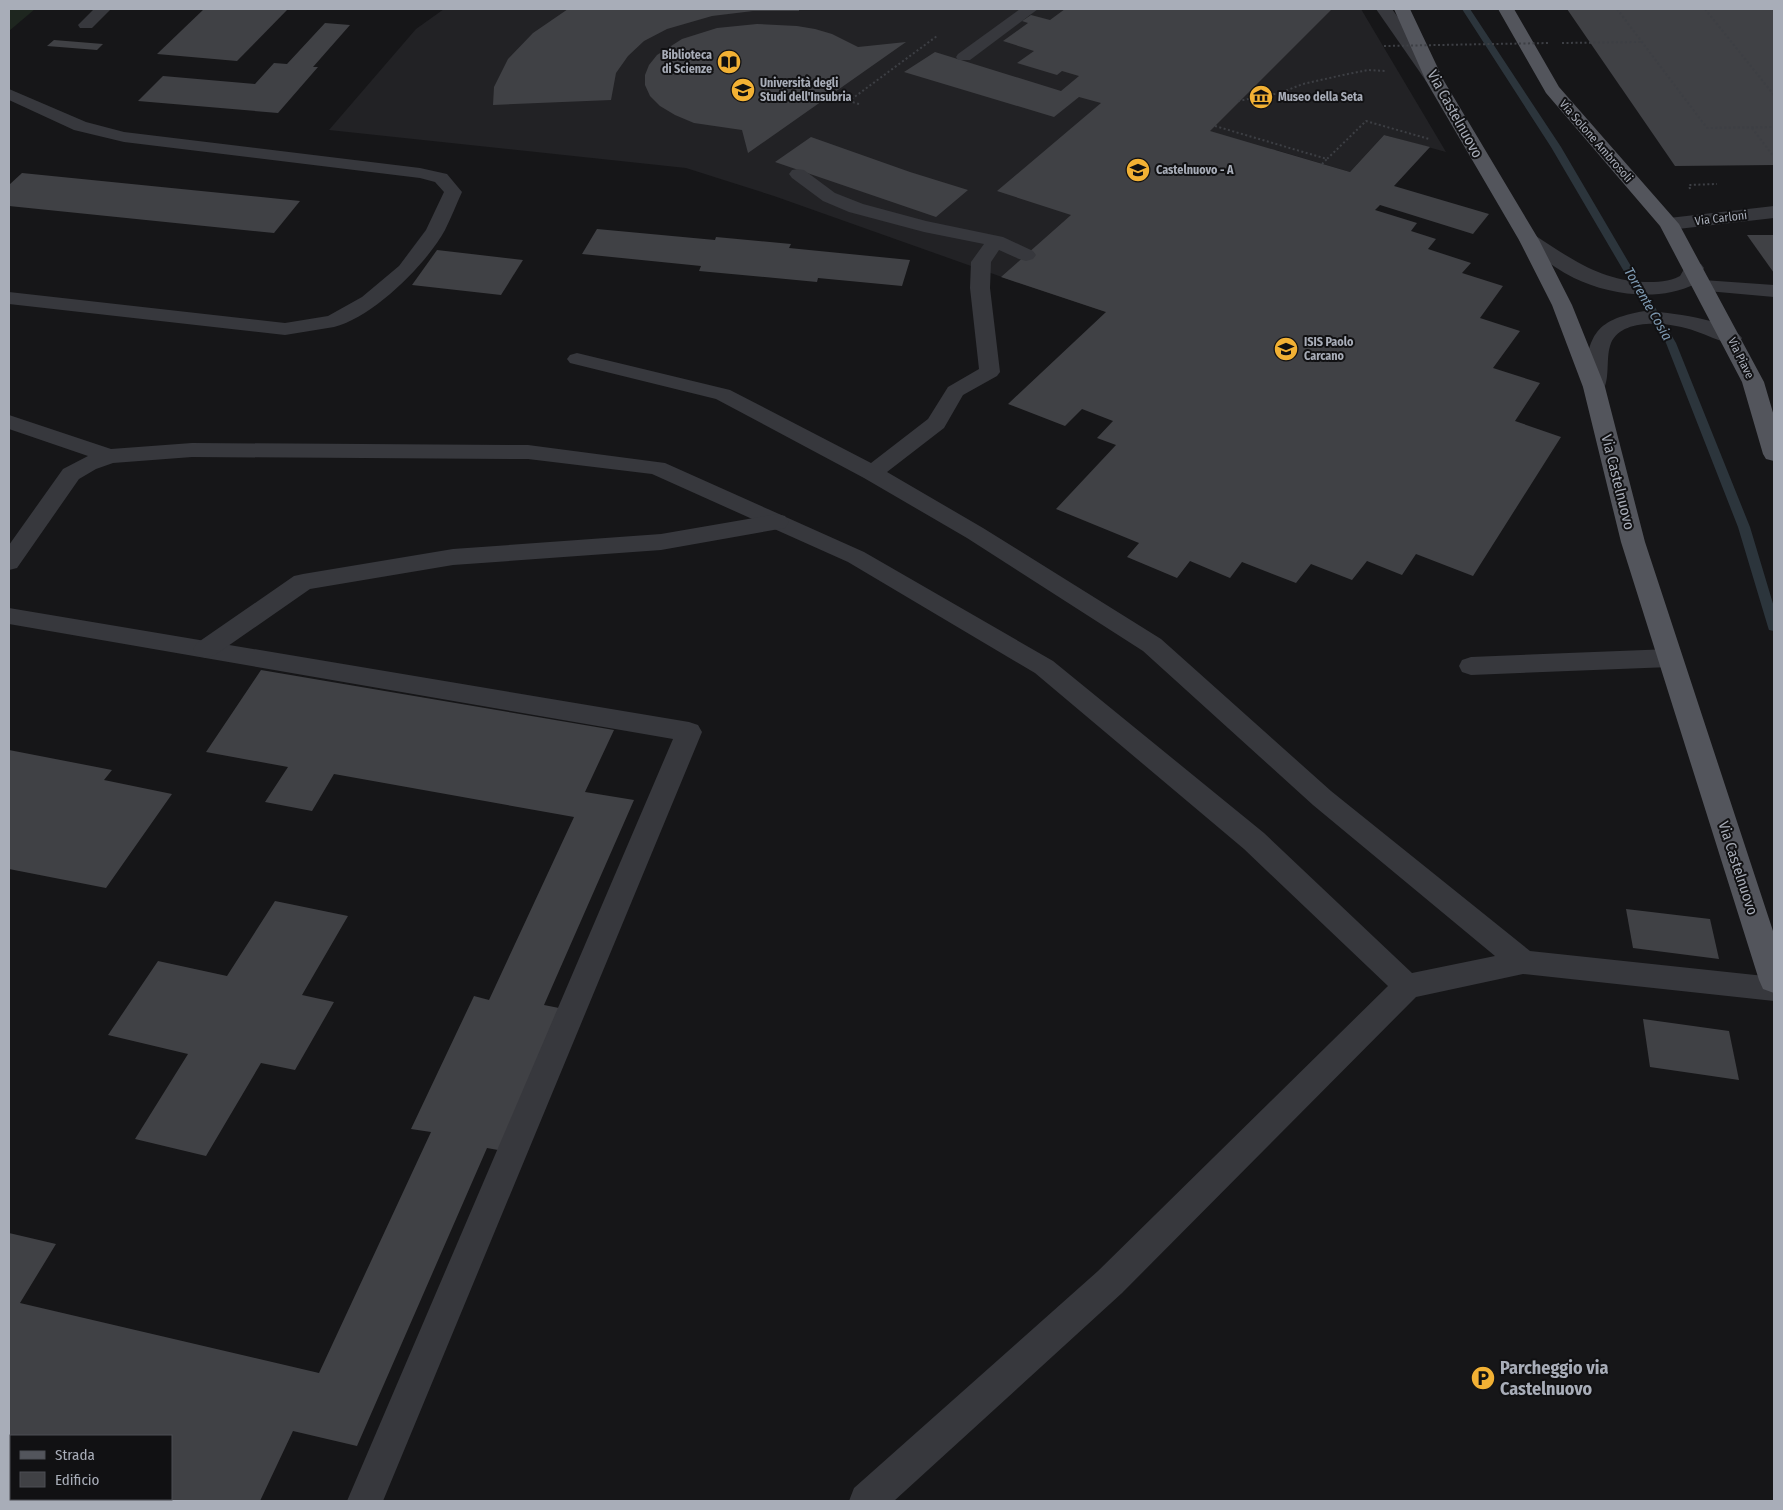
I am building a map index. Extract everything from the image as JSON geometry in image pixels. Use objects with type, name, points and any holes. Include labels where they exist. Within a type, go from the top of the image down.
[{"type":"main road","name":"Via Castelnuovo","points":[[1402,9],[1435,81],[1529,240],[1562,305],[1594,387],[1633,542],[1774,980]]},
{"type":"main road","name":"Via Solone Ambrosoli","points":[[1506,9],[1552,89],[1668,224],[1698,277]]},
{"type":"main road","name":"Via Piave","points":[[1698,277],[1753,382],[1774,454]]},
{"type":"street","points":[[1384,9],[1435,81]]},
{"type":"street","name":"Via Carloni","points":[[1668,224],[1774,212]]},
{"type":"street","points":[[1529,240],[1573,270],[1592,280],[1630,287],[1670,287],[1698,277]]},
{"type":"street","points":[[1594,387],[1599,347],[1612,328],[1621,322],[1650,318],[1685,322],[1717,330],[1731,338]]},
{"type":"street","points":[[206,649],[303,582],[453,557],[661,542],[777,522]]},
{"type":"lane","points":[[86,25],[103,9]]},
{"type":"lane","points":[[964,57],[1030,9]]},
{"type":"lane","points":[[9,94],[80,126],[124,137],[420,173],[441,178],[452,192],[434,231],[406,270],[369,301],[334,322],[285,330],[9,298]]},
{"type":"lane","points":[[798,174],[829,197],[856,208],[924,226],[996,241],[1026,255]]},
{"type":"lane","points":[[872,473],[936,423],[955,391],[990,372],[980,288],[981,262],[990,252],[996,241]]},
{"type":"lane","points":[[1698,277],[1774,291]]},
{"type":"lane","points":[[577,359],[722,394],[872,473],[975,532],[1152,645],[1322,798],[1523,962]]},
{"type":"lane","points":[[9,422],[110,456]]},
{"type":"lane","points":[[9,562],[72,474],[88,464],[110,456],[192,450],[528,452],[657,468],[856,557],[1044,667],[1254,841],[1406,986]]},
{"type":"lane","points":[[9,616],[690,732],[365,1501]]},
{"type":"lane","points":[[1470,666],[1670,658]]},
{"type":"lane","points":[[867,1501],[1110,1282],[1406,986],[1523,962],[1774,989]]},
{"type":"path","points":[[1617,9],[1707,128],[1774,127]]},
{"type":"path","points":[[1705,9],[1774,95]]},
{"type":"path","points":[[849,101],[939,35]]},
{"type":"path","points":[[1558,43],[1642,42]]},
{"type":"path","points":[[1384,46],[1549,43]]},
{"type":"path","points":[[1238,101],[1280,93],[1303,84],[1343,74],[1368,70],[1391,71]]},
{"type":"path","points":[[831,95],[858,104]]},
{"type":"path","points":[[1322,164],[1366,121],[1430,140]]},
{"type":"path","points":[[1216,126],[1327,159]]},
{"type":"path","points":[[1752,128],[1774,157]]},
{"type":"shaded area","points":[[9,9],[35,9],[9,31]]},
{"type":"shaded area","points":[[444,9],[1361,9],[1446,152],[1384,135],[1350,172],[1276,150],[1106,312],[774,196],[686,168],[329,130],[416,29]]},
{"type":"building","points":[[204,9],[288,9],[237,61],[157,54]]},
{"type":"building","points":[[568,9],[799,9],[799,11],[753,11],[712,16],[667,29],[644,41],[628,56],[616,73],[611,100],[493,105],[494,87],[508,59],[533,33]]},
{"type":"building","name":"ISIS Paolo Carcano","points":[[1065,9],[1332,9],[1210,131],[1350,172],[1384,135],[1430,147],[1394,186],[1489,214],[1473,234],[1380,205],[1375,210],[1417,223],[1411,231],[1436,239],[1428,249],[1471,263],[1462,273],[1503,286],[1480,318],[1520,331],[1493,368],[1540,383],[1515,421],[1561,437],[1473,576],[1416,554],[1402,575],[1367,561],[1352,580],[1311,564],[1296,583],[1242,562],[1230,578],[1190,561],[1177,578],[1127,557],[1139,543],[1056,509],[1116,445],[1097,438],[1113,421],[1082,409],[1065,426],[1008,404],[1106,312],[1001,277],[1071,215],[997,191],[1101,103],[1079,97],[1054,117],[904,72],[935,52],[1061,91],[1079,76],[1062,71],[1057,75],[1017,63],[1034,51],[1003,41],[1028,23],[1022,21],[1031,15],[1050,20]]},
{"type":"building","points":[[1567,9],[1774,9],[1774,165],[1675,166]]},
{"type":"building","points":[[325,23],[350,25],[313,67],[318,67],[278,113],[138,101],[163,76],[255,84],[274,63],[287,64]]},
{"type":"building","name":"Università degli Studi dell'Insubria","points":[[757,24],[815,29],[832,34],[858,47],[906,42],[748,153],[742,130],[694,123],[660,106],[650,96],[645,85],[645,75],[649,65],[657,55],[682,39],[717,28]]},
{"type":"building","points":[[54,40],[103,44],[97,50],[47,46]]},
{"type":"building","points":[[811,137],[968,190],[936,217],[775,162]]},
{"type":"building","points":[[22,173],[300,201],[274,233],[9,206],[9,185]]},
{"type":"building","points":[[597,229],[715,240],[716,237],[791,244],[789,248],[910,260],[902,286],[818,278],[817,282],[699,271],[701,266],[582,254]]},
{"type":"building","points":[[1747,235],[1774,235],[1774,273]]},
{"type":"building","points":[[437,250],[523,260],[501,295],[412,285]]},
{"type":"building","points":[[261,670],[614,730],[585,792],[634,800],[544,1005],[569,1010],[509,1152],[487,1148],[357,1446],[293,1431],[260,1501],[130,1501],[126,1500],[172,1500],[172,1435],[10,1435],[9,1471],[9,1233],[56,1244],[20,1303],[319,1373],[431,1132],[411,1129],[474,996],[489,1000],[574,817],[334,774],[312,811],[265,802],[288,767],[206,752]]},
{"type":"building","points":[[9,750],[112,770],[104,780],[172,794],[106,888],[9,869]]},
{"type":"building","points":[[275,901],[348,916],[302,995],[334,1002],[295,1070],[261,1063],[206,1156],[135,1139],[188,1054],[108,1035],[158,961],[227,976]]},
{"type":"building","points":[[1626,909],[1710,919],[1719,959],[1633,948]]},
{"type":"building","points":[[1643,1019],[1729,1031],[1739,1080],[1650,1067]]},
{"type":"waterway","name":"Torrente Cosia","points":[[1466,9],[1556,147],[1671,343],[1744,527],[1774,627]]},
{"type":"place","name":"Biblioteca di Scienze","points":[[729,62]]},
{"type":"place","name":"Università degli Studi dell'Insubria","points":[[743,90]]},
{"type":"place","name":"Museo della Seta","points":[[1261,97]]},
{"type":"place","name":"Castelnuovo - A","points":[[1138,170]]},
{"type":"place","name":"ISIS Paolo Carcano","points":[[1286,349]]},
{"type":"place","name":"Parcheggio via Castelnuovo","points":[[1483,1378]]}]
